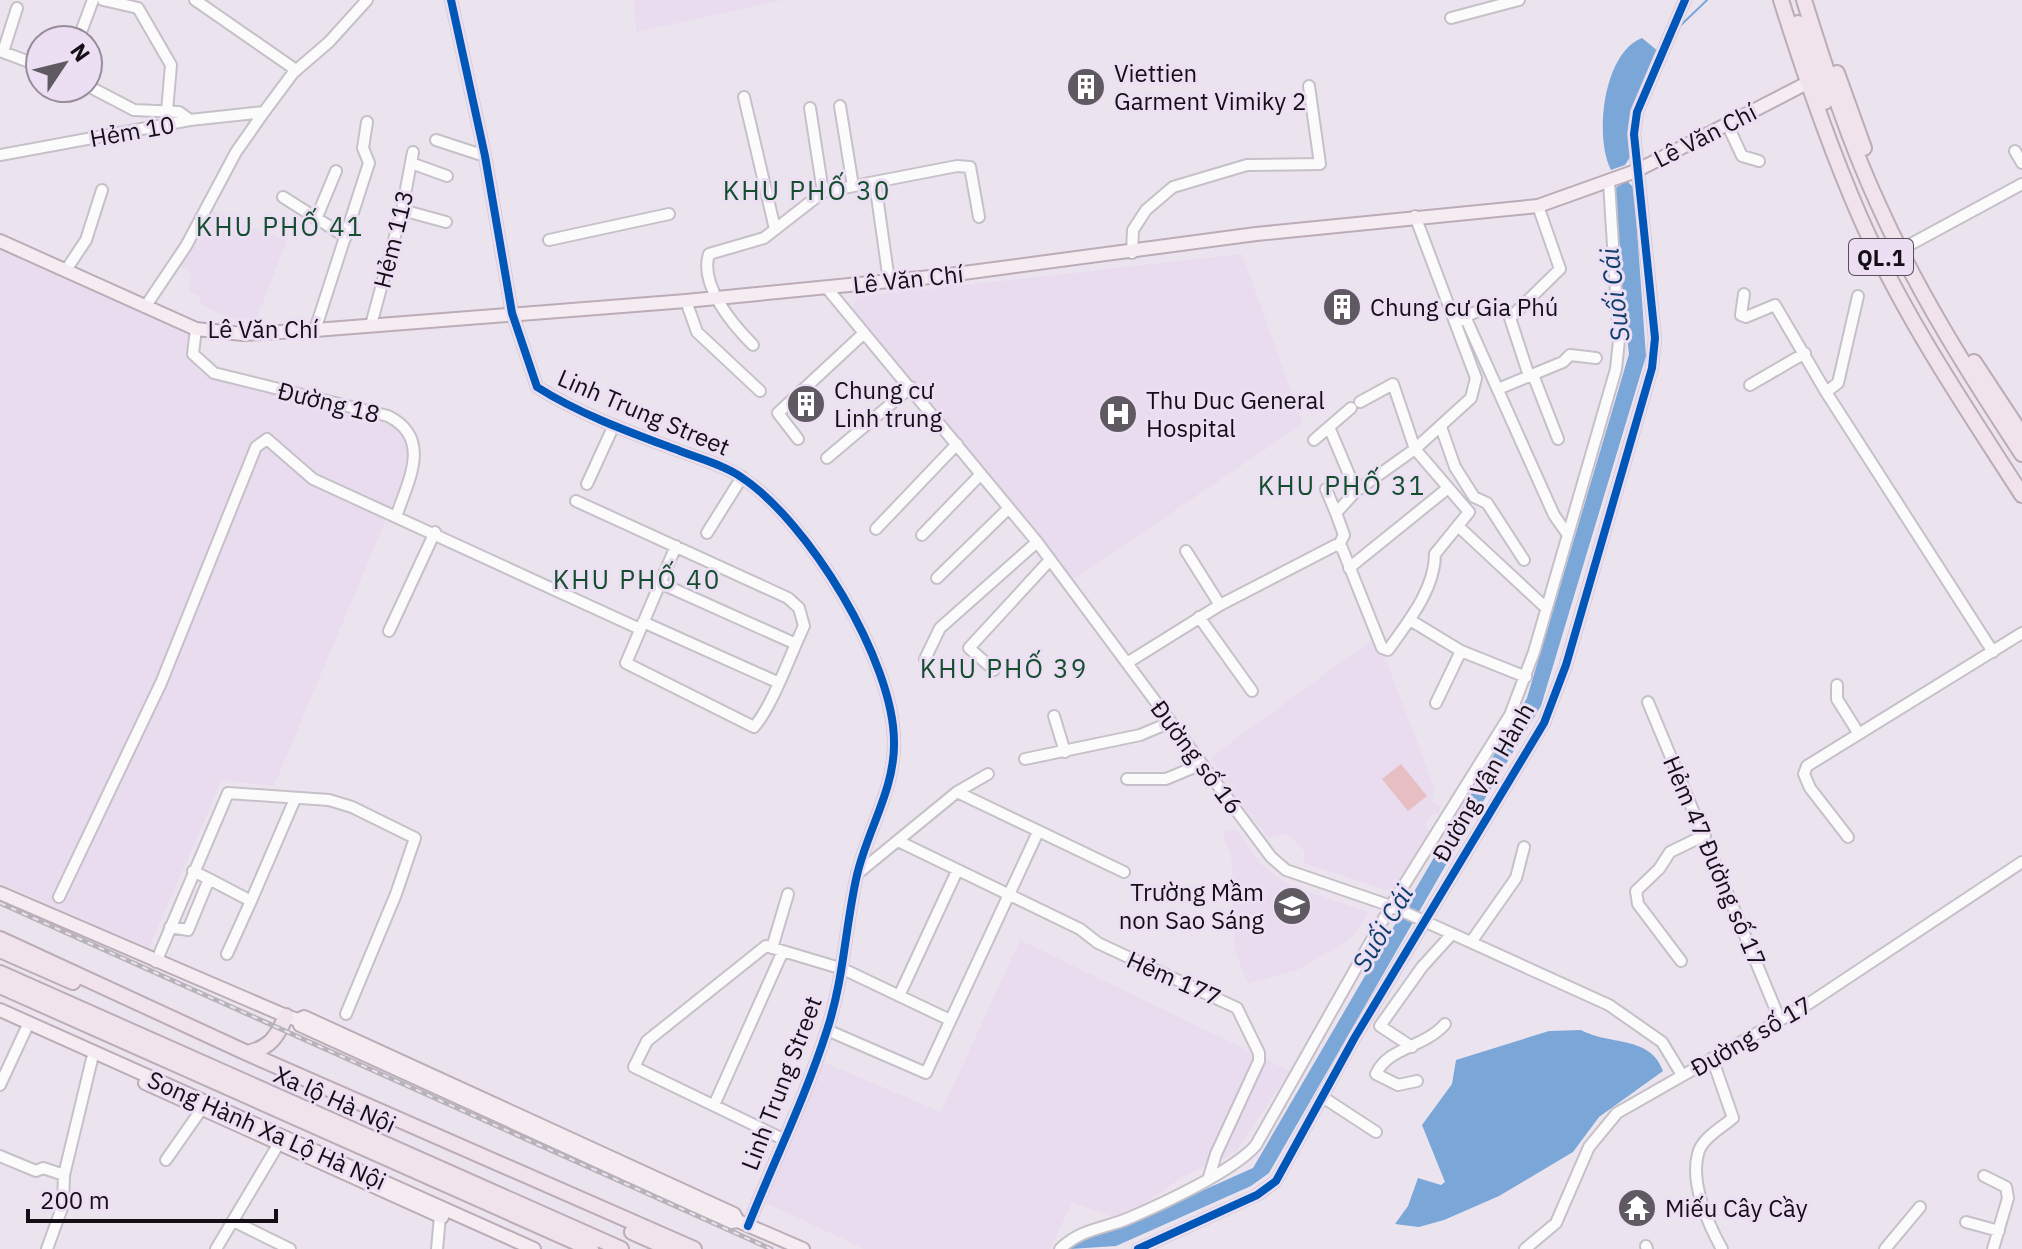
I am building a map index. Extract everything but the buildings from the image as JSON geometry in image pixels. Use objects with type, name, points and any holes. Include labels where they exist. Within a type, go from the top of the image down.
[{"type":"highway","name":"QL.1","points":[[1781,0],[1807,83],[1860,218],[1914,321],[2022,495]]},
{"type":"highway","name":"QL.1","points":[[1791,0],[1845,156],[1886,248],[1920,315],[2022,481]]},
{"type":"highway","name":"QL.1","points":[[1804,0],[1847,130],[1949,338],[2022,454]]},
{"type":"highway","name":"QL.1","points":[[1814,0],[1859,135],[1904,248],[2022,435]]},
{"type":"highway","points":[[0,939],[114,989],[214,1042]]},
{"type":"highway","name":"Xa lộ Hà Nội","points":[[0,950],[214,1042],[670,1249]]},
{"type":"highway","name":"Xa lộ Hà Nội","points":[[0,973],[621,1249]]},
{"type":"highway","name":"Xa lộ Hà Nội","points":[[0,986],[591,1249]]},
{"type":"highway","points":[[114,989],[129,1006]]},
{"type":"highway","points":[[247,1053],[266,1047],[292,1018]]},
{"type":"highway","name":"Xa lộ Hà Nội","points":[[214,1042],[247,1053],[694,1249]]},
{"type":"main road","name":"Lê Văn Chí","points":[[0,241],[196,329],[243,334],[686,301],[1132,253],[1415,216],[1538,206],[1636,171],[1807,83]]},
{"type":"main road","points":[[0,893],[292,1018],[304,1017],[585,1144],[734,1214],[743,1224],[803,1249]]},
{"type":"main road","name":"Song Hành Xa Lộ Hà Nội","points":[[0,1010],[92,1059],[201,1110],[534,1249]]},
{"type":"main road","name":"Song Hành Xa Lộ Hà Nội","points":[[0,1018],[27,1026],[516,1249]]},
{"type":"street","points":[[84,24],[93,0]]},
{"type":"street","points":[[103,0],[137,8],[156,35],[171,65],[167,111]]},
{"type":"street","points":[[195,0],[296,70]]},
{"type":"street","points":[[145,307],[186,246],[236,152],[264,112],[296,70],[329,42],[367,0]]},
{"type":"street","name":"Linh Trung Street","points":[[451,0],[485,156],[512,313],[537,387],[614,425],[742,477],[777,510],[841,589],[863,635],[889,711],[894,743],[892,767],[857,874],[843,969],[827,1030],[783,1139],[743,1224]]},
{"type":"street","points":[[1451,18],[1519,0]]},
{"type":"street","name":"Đường Vận Hành","points":[[1138,1249],[1217,1215],[1268,1188],[1281,1172],[1421,922],[1544,723],[1566,665],[1652,368],[1655,338],[1636,171],[1637,112],[1685,0]]},
{"type":"street","points":[[17,8],[2,52],[24,60]]},
{"type":"street","points":[[1132,253],[1133,230],[1146,210],[1173,187],[1247,165],[1320,164],[1309,86]]},
{"type":"street","points":[[104,94],[134,110],[179,112],[190,120]]},
{"type":"street","points":[[744,97],[775,229]]},
{"type":"street","points":[[840,106],[853,186]]},
{"type":"street","points":[[810,108],[823,192]]},
{"type":"street","points":[[134,110],[135,130]]},
{"type":"street","name":"Hẻm 10","points":[[0,155],[190,120],[264,112]]},
{"type":"street","points":[[315,330],[369,163],[363,148],[367,122]]},
{"type":"street","points":[[1727,124],[1742,156],[1759,161]]},
{"type":"street","points":[[436,140],[485,156]]},
{"type":"street","points":[[2015,151],[2022,163]]},
{"type":"street","name":"Hẻm 113","points":[[371,325],[402,210],[413,152]]},
{"type":"street","points":[[411,163],[447,176]]},
{"type":"street","points":[[753,345],[728,320],[716,298],[707,255],[764,238],[823,192],[957,166],[970,167],[979,217]]},
{"type":"street","points":[[316,219],[336,171]]},
{"type":"street","points":[[875,182],[889,281]]},
{"type":"street","name":"Đường Vận Hành","points":[[1060,1249],[1086,1230],[1130,1218],[1209,1177],[1240,1160],[1256,1145],[1510,715],[1526,677],[1619,352],[1609,182]]},
{"type":"street","points":[[1904,248],[2021,185]]},
{"type":"street","points":[[66,270],[86,240],[102,190]]},
{"type":"street","points":[[283,197],[346,237]]},
{"type":"street","points":[[1538,206],[1560,269],[1510,318],[1558,439]]},
{"type":"street","points":[[402,210],[446,222]]},
{"type":"street","points":[[549,240],[669,214]]},
{"type":"street","points":[[1336,513],[1356,491],[1441,427],[1471,398],[1475,389],[1476,378],[1458,318],[1415,216]]},
{"type":"street","name":"Đường số 16","points":[[826,287],[1037,542],[1271,857],[1286,870],[1395,908],[1609,1005],[1662,1042],[1682,1075]]},
{"type":"street","points":[[1744,294],[1741,315],[1755,316],[1775,305],[1826,392],[1993,652]]},
{"type":"street","points":[[1826,392],[1838,383],[1858,296]]},
{"type":"street","points":[[686,301],[697,332],[760,391]]},
{"type":"street","points":[[1458,318],[1494,304]]},
{"type":"street","points":[[1458,318],[1467,321],[1554,515],[1568,535]]},
{"type":"street","name":"Đường 18","points":[[196,329],[193,354],[214,373],[388,416],[401,424],[413,441],[416,457],[397,514]]},
{"type":"street","points":[[798,439],[778,413],[863,334]]},
{"type":"street","points":[[1750,385],[1805,353]]},
{"type":"street","points":[[1498,389],[1563,362],[1570,355],[1596,358]]},
{"type":"street","points":[[1314,440],[1355,405],[1393,384],[1415,449],[1469,512],[1435,554],[1436,568],[1410,620],[1384,651],[1339,545]]},
{"type":"street","points":[[827,458],[911,387]]},
{"type":"street","points":[[587,484],[614,425]]},
{"type":"street","points":[[1329,427],[1356,491]]},
{"type":"street","points":[[1441,427],[1455,467],[1474,497],[1487,503],[1524,560]]},
{"type":"street","points":[[59,897],[161,683],[256,447],[267,439],[313,479],[642,626],[777,682]]},
{"type":"street","points":[[876,529],[957,444]]},
{"type":"street","points":[[922,535],[981,474]]},
{"type":"street","points":[[707,533],[742,477]]},
{"type":"street","points":[[1349,568],[1448,488]]},
{"type":"street","points":[[1127,663],[1220,605],[1339,545],[1344,535],[1326,489]]},
{"type":"street","points":[[576,501],[676,546],[788,598],[799,608],[804,626],[777,682],[767,712],[754,727],[626,663],[676,546]]},
{"type":"street","points":[[937,578],[1009,508]]},
{"type":"street","points":[[1459,527],[1495,564],[1546,608]]},
{"type":"street","points":[[389,631],[435,532]]},
{"type":"street","points":[[925,659],[940,628],[1037,542]]},
{"type":"street","points":[[1186,551],[1220,605]]},
{"type":"street","points":[[994,670],[969,648],[1050,560]]},
{"type":"street","points":[[660,583],[796,644]]},
{"type":"street","points":[[1199,617],[1252,691]]},
{"type":"street","points":[[1410,620],[1461,651],[1526,677]]},
{"type":"street","points":[[1848,837],[1810,788],[1804,774],[1807,766],[2022,633]]},
{"type":"street","points":[[1436,703],[1461,651]]},
{"type":"street","points":[[1837,685],[1837,699],[1859,734]]},
{"type":"street","name":"Hẻm 47 Đường số 17","points":[[1648,702],[1780,1020]]},
{"type":"street","points":[[1054,716],[1065,752]]},
{"type":"street","points":[[1025,759],[1140,735],[1171,722]]},
{"type":"street","points":[[1127,779],[1166,779],[1202,764]]},
{"type":"street","points":[[857,874],[957,792],[988,774]]},
{"type":"street","points":[[957,792],[1124,872]]},
{"type":"street","points":[[156,962],[228,793],[329,800],[352,807],[415,838],[396,894],[346,1014]]},
{"type":"street","points":[[227,954],[295,799]]},
{"type":"street","points":[[827,1030],[926,1073],[1038,832]]},
{"type":"street","points":[[1681,961],[1638,904],[1636,891],[1659,869],[1670,852],[1705,835]]},
{"type":"street","name":"Hẻm 177","points":[[898,841],[1077,927],[1108,948],[1215,995],[1241,1014],[1259,1053],[1259,1061],[1216,1154],[1209,1177]]},
{"type":"street","points":[[1471,942],[1516,878],[1524,847]]},
{"type":"street","name":"Đường số 17","points":[[1525,1249],[1556,1223],[1578,1169],[1603,1126],[1617,1113],[1780,1020],[1886,954],[2022,862]]},
{"type":"street","points":[[193,871],[251,901]]},
{"type":"street","points":[[899,996],[957,871]]},
{"type":"street","points":[[170,927],[188,930],[209,879]]},
{"type":"street","points":[[714,1105],[778,949],[788,894]]},
{"type":"street","points":[[1412,1047],[1380,1026],[1422,967],[1451,935]]},
{"type":"street","points":[[783,1139],[634,1067],[647,1041],[766,946],[843,969],[950,1020]]},
{"type":"street","points":[[1417,1081],[1398,1085],[1376,1074],[1384,1060],[1433,1038],[1445,1024]]},
{"type":"street","points":[[0,1085],[27,1026]]},
{"type":"street","points":[[1712,1058],[1733,1118],[1704,1142],[1697,1154],[1701,1211],[1722,1249]]},
{"type":"street","points":[[47,1249],[63,1205],[64,1175],[92,1059]]},
{"type":"street","points":[[1324,1098],[1376,1132]]},
{"type":"street","points":[[166,1160],[201,1110]]},
{"type":"street","points":[[216,1249],[280,1141]]},
{"type":"street","points":[[0,1156],[36,1171],[43,1168],[64,1175]]},
{"type":"street","points":[[1984,1176],[2006,1187],[2008,1198],[1993,1249]]},
{"type":"street","points":[[1885,1249],[1920,1207]]},
{"type":"street","points":[[437,1249],[440,1216]]},
{"type":"street","points":[[233,1221],[273,1246],[290,1249]]},
{"type":"street","points":[[1966,1222],[1999,1231]]},
{"type":"shaded area","points":[[634,0],[783,0],[636,32]]},
{"type":"shaded area","points":[[211,210],[287,241],[256,320],[228,317],[200,304],[200,296],[189,291],[192,274],[176,264]]},
{"type":"shaded area","points":[[0,249],[189,333],[191,360],[201,373],[388,418],[408,443],[409,465],[274,786],[222,780],[149,948],[0,883]]},
{"type":"shaded area","name":"Thu Duc General Hospital","points":[[1242,254],[1303,424],[1070,581],[851,313],[857,297]]},
{"type":"shaded area","points":[[1373,639],[1385,657],[1435,789],[1432,802],[1441,806],[1439,814],[1432,814],[1425,824],[1430,831],[1394,888],[1386,890],[1304,863],[1304,851],[1288,834],[1269,838],[1230,790],[1211,757]]},
{"type":"shaded area","points":[[1401,764],[1427,796],[1408,811],[1382,779]]},
{"type":"shaded area","name":"Trường Mầm non Sao Sáng","points":[[1236,829],[1262,865],[1287,884],[1368,912],[1360,927],[1347,941],[1299,969],[1248,984],[1235,951],[1231,855],[1223,838],[1224,832]]},
{"type":"shaded area","points":[[1020,940],[1290,1071],[1236,1152],[1184,1176],[1121,1220],[1072,1203],[1050,1249],[864,1249],[762,1201],[821,1061],[941,1112]]},
{"type":"water","points":[[1642,38],[1659,52],[1636,99],[1630,157],[1625,165],[1611,170],[1603,138],[1606,97],[1618,60]]},
{"type":"water","points":[[1627,181],[1634,188],[1646,356],[1541,706],[1470,823],[1269,1173],[1251,1186],[1116,1246],[1070,1249],[1085,1237],[1119,1228],[1253,1168],[1527,698],[1629,354],[1611,195],[1612,190]]},
{"type":"water","points":[[1581,1030],[1639,1046],[1657,1060],[1663,1071],[1599,1117],[1573,1152],[1499,1196],[1444,1220],[1419,1227],[1395,1224],[1408,1206],[1418,1178],[1441,1185],[1445,1182],[1422,1125],[1452,1084],[1456,1060],[1549,1031]]},
{"type":"waterway","name":"Suối Cái","points":[[1679,27],[1707,0]]},
{"type":"railway","points":[[0,903],[771,1249]]},
{"type":"cycle path","points":[[451,0],[485,156],[512,313],[537,387],[607,423],[727,469],[767,498],[819,559],[843,596],[880,673],[890,709],[894,742],[890,776],[857,875],[833,1011],[819,1055],[748,1226]]},
{"type":"cycle path","points":[[1138,1249],[1257,1195],[1276,1181],[1355,1037],[1544,723],[1566,665],[1652,368],[1655,338],[1634,134],[1637,112],[1685,0]]},
{"type":"place","name":"Viettien Garment Vimiky 2","points":[[1086,87]]},
{"type":"place","name":"Chung cư Gia Phú","points":[[1342,307]]},
{"type":"place","name":"Chung cư Linh trung","points":[[806,404]]},
{"type":"place","name":"Thu Duc General Hospital","points":[[1118,414]]},
{"type":"place","name":"Trường Mầm non Sao Sáng","points":[[1292,906]]},
{"type":"place","name":"Miếu Cây Cầy","points":[[1637,1208]]},
{"type":"district","name":"KHU PHỐ 30","points":[[807,190]]},
{"type":"district","name":"KHU PHỐ 41","points":[[280,226]]},
{"type":"district","name":"KHU PHỐ 31","points":[[1342,485]]},
{"type":"district","name":"KHU PHỐ 40","points":[[637,579]]},
{"type":"district","name":"KHU PHỐ 39","points":[[1004,668]]}]
